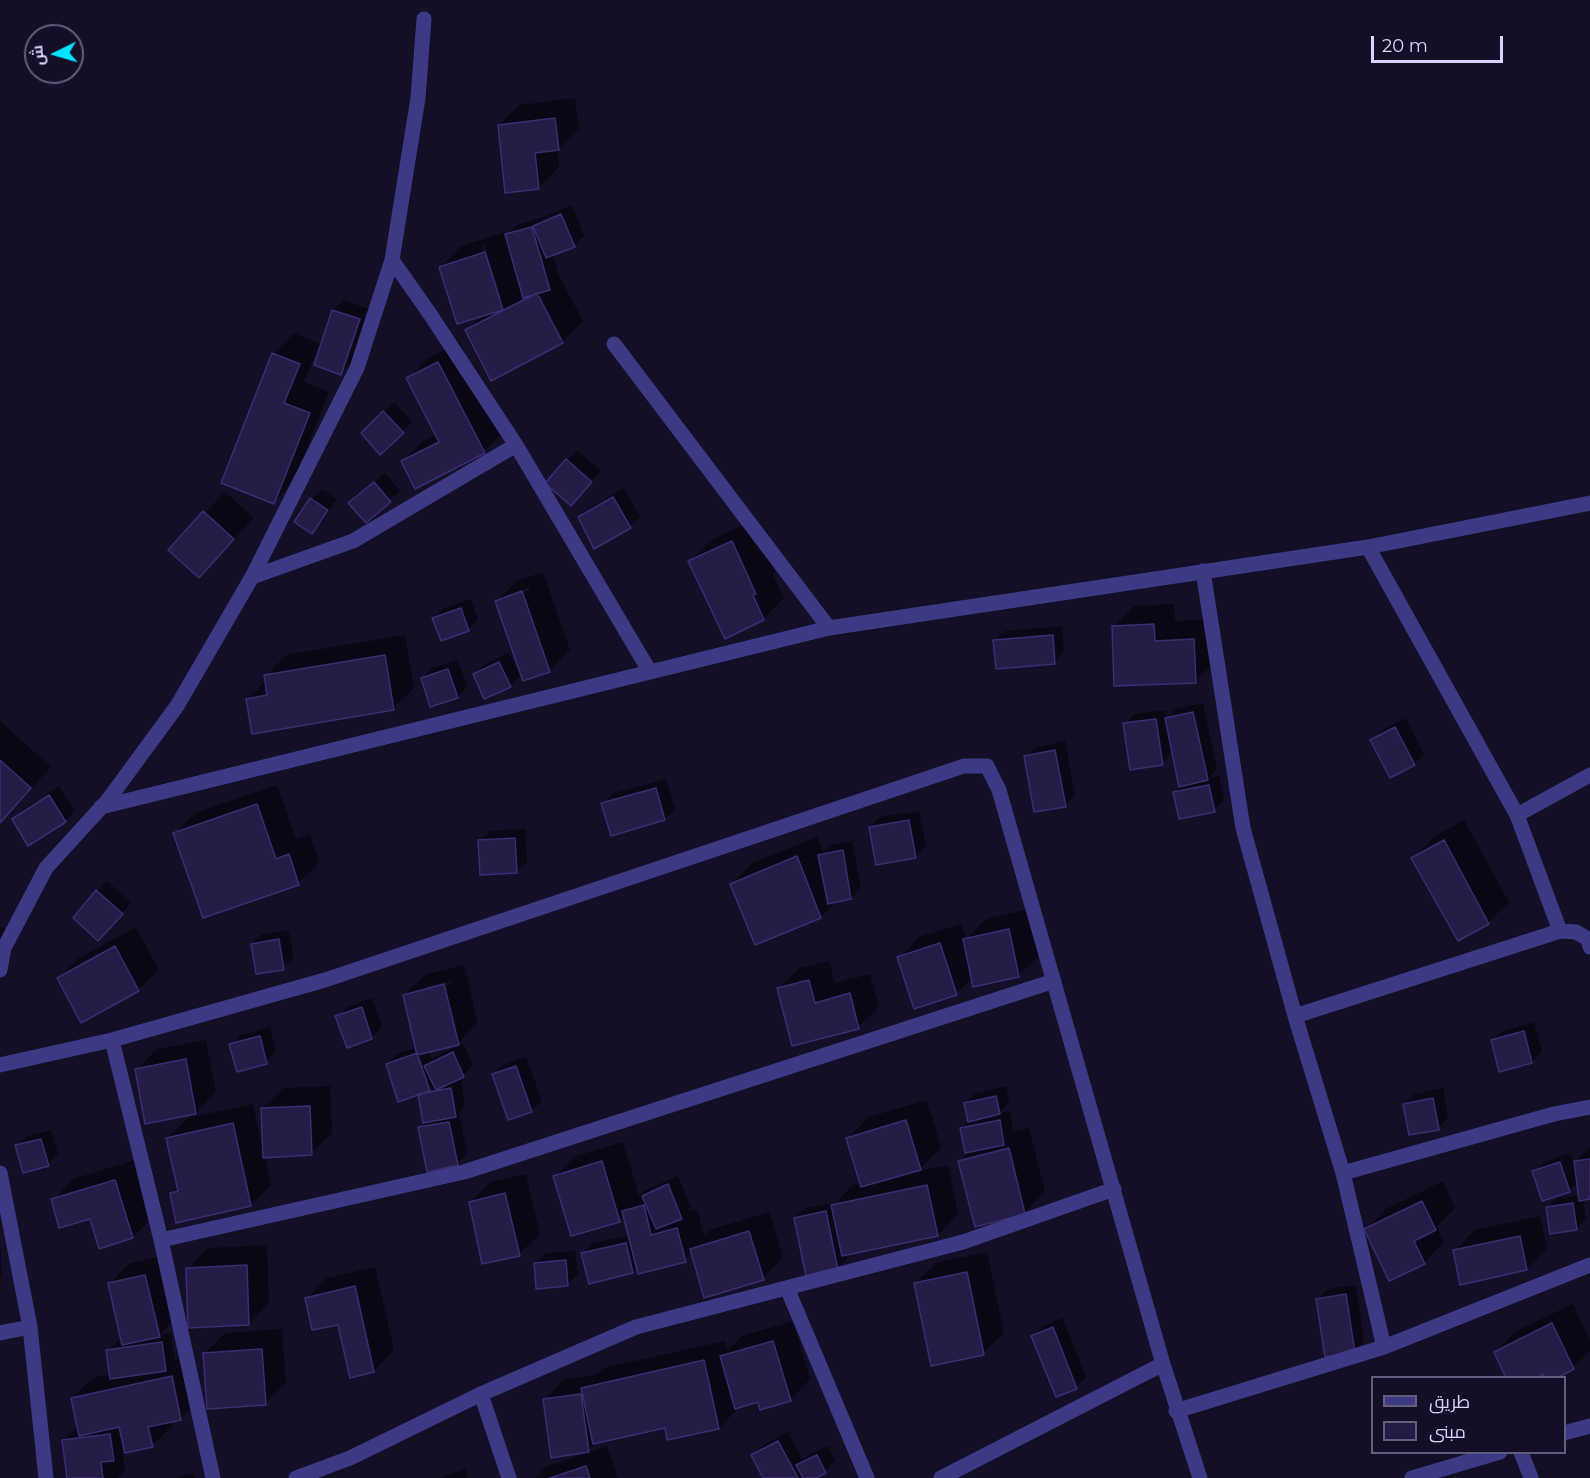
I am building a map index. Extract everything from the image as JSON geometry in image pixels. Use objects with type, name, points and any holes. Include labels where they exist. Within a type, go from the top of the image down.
[{"type":"street","points":[[0,970],[4,948],[46,868],[101,807],[177,706],[252,576],[357,368],[392,260],[418,98],[424,19]]},
{"type":"street","points":[[392,260],[516,445],[650,672]]},
{"type":"street","points":[[614,345],[829,628]]},
{"type":"street","points":[[252,576],[353,541],[516,445]]},
{"type":"street","points":[[101,807],[829,628],[1368,547],[1590,503]]},
{"type":"street","points":[[1368,547],[1517,815],[1560,931]]},
{"type":"street","points":[[1203,572],[1243,828],[1295,1016],[1343,1173],[1384,1347]]},
{"type":"street","points":[[0,1065],[111,1040],[325,980],[964,766],[987,766],[999,790],[1176,1411],[1200,1478]]},
{"type":"street","points":[[1517,815],[1590,775]]},
{"type":"street","points":[[1295,1016],[1560,931],[1576,932],[1588,939],[1590,947]]},
{"type":"street","points":[[161,1240],[464,1172],[1054,981]]},
{"type":"street","points":[[111,1040],[161,1240],[213,1478]]},
{"type":"street","points":[[1343,1173],[1554,1114],[1590,1107]]},
{"type":"street","points":[[0,1173],[1,1190],[30,1327],[46,1478]]},
{"type":"street","points":[[296,1478],[350,1458],[481,1394],[636,1327],[963,1242],[1113,1189]]},
{"type":"street","points":[[1176,1411],[1384,1347],[1590,1265]]},
{"type":"street","points":[[787,1288],[867,1478]]},
{"type":"street","points":[[0,1333],[30,1327]]},
{"type":"street","points":[[940,1478],[1163,1364]]},
{"type":"street","points":[[481,1394],[509,1478]]},
{"type":"street","points":[[1566,1433],[1590,1426]]},
{"type":"street","points":[[1412,1478],[1493,1454]]},
{"type":"street","points":[[1522,1454],[1531,1478]]},
{"type":"building","points":[[555,118],[559,150],[535,153],[539,189],[505,193],[498,125]]},
{"type":"building","points":[[561,214],[575,247],[546,258],[533,226]]},
{"type":"building","points":[[532,227],[550,290],[523,298],[505,234]]},
{"type":"building","points":[[485,252],[503,310],[457,324],[439,267]]},
{"type":"building","points":[[537,293],[563,343],[491,381],[465,330]]},
{"type":"building","points":[[332,310],[360,319],[341,375],[314,365]]},
{"type":"building","points":[[272,353],[300,364],[284,403],[310,413],[274,504],[221,483]]},
{"type":"building","points":[[438,362],[485,453],[415,489],[401,461],[439,442],[406,378]]},
{"type":"building","points":[[383,411],[404,433],[380,455],[361,433]]},
{"type":"building","points":[[566,459],[592,482],[571,506],[545,483]]},
{"type":"building","points":[[374,482],[391,502],[366,523],[348,503]]},
{"type":"building","points":[[613,497],[631,528],[594,549],[578,517]]},
{"type":"building","points":[[310,498],[328,510],[312,534],[294,522]]},
{"type":"building","points":[[203,511],[234,539],[199,578],[168,550]]},
{"type":"building","points":[[732,541],[756,594],[753,595],[764,620],[725,639],[688,561]]},
{"type":"building","points":[[522,591],[550,672],[523,681],[495,601]]},
{"type":"building","points":[[461,608],[469,631],[441,641],[432,618]]},
{"type":"building","points":[[1154,624],[1155,641],[1194,639],[1196,683],[1114,686],[1112,626]]},
{"type":"building","points":[[1053,635],[1055,664],[996,669],[993,640]]},
{"type":"building","points":[[385,655],[394,710],[252,734],[246,699],[267,695],[264,675]]},
{"type":"building","points":[[499,662],[511,687],[484,699],[473,674]]},
{"type":"building","points":[[448,669],[458,698],[430,707],[421,678]]},
{"type":"building","points":[[1193,712],[1208,780],[1179,787],[1165,718]]},
{"type":"building","points":[[1156,719],[1163,765],[1130,770],[1123,723]]},
{"type":"building","points":[[1395,727],[1415,765],[1390,778],[1370,740]]},
{"type":"building","points":[[1055,750],[1066,807],[1034,812],[1024,756]]},
{"type":"building","points":[[0,760],[31,788],[0,823]]},
{"type":"building","points":[[1209,785],[1215,812],[1179,819],[1173,792]]},
{"type":"building","points":[[656,788],[665,820],[611,836],[601,803]]},
{"type":"building","points":[[49,795],[66,822],[28,846],[12,819]]},
{"type":"building","points":[[257,804],[276,859],[289,854],[299,885],[203,918],[173,833]]},
{"type":"building","points":[[909,820],[916,858],[876,865],[869,827]]},
{"type":"building","points":[[515,838],[517,873],[480,875],[478,840]]},
{"type":"building","points":[[1444,840],[1489,924],[1458,941],[1411,858]]},
{"type":"building","points":[[843,850],[851,899],[828,904],[818,855]]},
{"type":"building","points":[[797,856],[821,918],[755,945],[730,884]]},
{"type":"building","points":[[96,890],[123,914],[98,941],[73,918]]},
{"type":"building","points":[[1009,929],[1019,977],[973,987],[963,939]]},
{"type":"building","points":[[279,939],[284,970],[256,974],[251,944]]},
{"type":"building","points":[[940,943],[957,995],[914,1009],[897,957]]},
{"type":"building","points":[[115,946],[139,991],[81,1023],[57,978]]},
{"type":"building","points":[[809,980],[815,1003],[850,993],[859,1029],[792,1046],[777,988]]},
{"type":"building","points":[[444,984],[459,1045],[417,1055],[403,995]]},
{"type":"building","points":[[362,1007],[372,1039],[347,1048],[335,1016]]},
{"type":"building","points":[[1524,1031],[1532,1063],[1499,1072],[1491,1040]]},
{"type":"building","points":[[260,1036],[267,1064],[237,1072],[229,1044]]},
{"type":"building","points":[[453,1052],[464,1077],[436,1090],[424,1066]]},
{"type":"building","points":[[417,1053],[430,1091],[398,1102],[386,1064]]},
{"type":"building","points":[[186,1059],[196,1114],[145,1124],[135,1069]]},
{"type":"building","points":[[516,1066],[532,1112],[508,1120],[492,1074]]},
{"type":"building","points":[[451,1088],[456,1117],[423,1123],[418,1094]]},
{"type":"building","points":[[996,1096],[1000,1114],[968,1122],[964,1103]]},
{"type":"building","points":[[1433,1098],[1439,1130],[1409,1135],[1403,1104]]},
{"type":"building","points":[[310,1106],[312,1155],[263,1158],[261,1108]]},
{"type":"building","points":[[906,1120],[921,1170],[861,1187],[846,1138]]},
{"type":"building","points":[[1000,1120],[1004,1145],[965,1153],[960,1128]]},
{"type":"building","points":[[449,1122],[458,1165],[427,1172],[418,1127]]},
{"type":"building","points":[[233,1123],[251,1206],[176,1223],[170,1193],[178,1191],[166,1138]]},
{"type":"building","points":[[41,1139],[49,1166],[23,1173],[15,1145]]},
{"type":"building","points":[[1009,1148],[1025,1214],[975,1227],[958,1161]]},
{"type":"building","points":[[1590,1159],[1590,1199],[1579,1201],[1574,1161]]},
{"type":"building","points":[[602,1161],[620,1222],[571,1236],[553,1176]]},
{"type":"building","points":[[1560,1162],[1570,1192],[1542,1201],[1532,1171]]},
{"type":"building","points":[[115,1180],[133,1238],[99,1249],[90,1219],[59,1228],[51,1199]]},
{"type":"building","points":[[668,1184],[682,1219],[656,1229],[642,1196]]},
{"type":"building","points":[[927,1185],[938,1236],[842,1256],[831,1205]]},
{"type":"building","points":[[505,1193],[520,1256],[482,1264],[469,1202]]},
{"type":"building","points":[[1422,1201],[1436,1230],[1414,1241],[1425,1264],[1389,1281],[1364,1229]]},
{"type":"building","points":[[1573,1203],[1577,1230],[1550,1234],[1546,1207]]},
{"type":"building","points":[[644,1205],[651,1235],[677,1228],[686,1262],[638,1274],[622,1211]]},
{"type":"building","points":[[826,1211],[838,1270],[806,1276],[794,1218]]},
{"type":"building","points":[[749,1231],[764,1280],[704,1298],[690,1249]]},
{"type":"building","points":[[1520,1236],[1527,1270],[1460,1285],[1453,1250]]},
{"type":"building","points":[[626,1243],[633,1273],[589,1284],[581,1253]]},
{"type":"building","points":[[566,1260],[568,1286],[536,1289],[534,1263]]},
{"type":"building","points":[[247,1265],[249,1325],[188,1328],[186,1268]]},
{"type":"building","points":[[967,1272],[984,1355],[931,1366],[914,1283]]},
{"type":"building","points":[[145,1275],[160,1337],[122,1345],[108,1283]]},
{"type":"building","points":[[355,1286],[374,1372],[350,1378],[338,1325],[312,1330],[305,1298]]},
{"type":"building","points":[[1346,1294],[1355,1353],[1325,1357],[1316,1299]]},
{"type":"building","points":[[1552,1323],[1574,1369],[1561,1376],[1544,1376],[1543,1374],[1540,1376],[1505,1376],[1494,1352]]},
{"type":"building","points":[[1053,1327],[1077,1389],[1056,1397],[1031,1336]]},
{"type":"building","points":[[773,1341],[791,1401],[760,1410],[758,1402],[735,1409],[720,1356]]},
{"type":"building","points":[[162,1342],[166,1371],[110,1379],[106,1350]]},
{"type":"building","points":[[262,1349],[266,1405],[207,1409],[203,1353]]},
{"type":"building","points":[[704,1360],[719,1429],[667,1440],[665,1428],[593,1444],[581,1388]]},
{"type":"building","points":[[172,1376],[181,1420],[148,1427],[153,1447],[125,1453],[119,1427],[79,1436],[71,1398]]},
{"type":"building","points":[[581,1394],[589,1452],[551,1458],[543,1399]]},
{"type":"building","points":[[110,1434],[114,1461],[101,1462],[103,1478],[67,1478],[62,1440]]},
{"type":"building","points":[[778,1441],[798,1478],[763,1478],[751,1455]]},
{"type":"building","points":[[817,1455],[826,1473],[816,1478],[803,1478],[796,1465]]},
{"type":"building","points":[[586,1466],[590,1478],[550,1478]]}]
